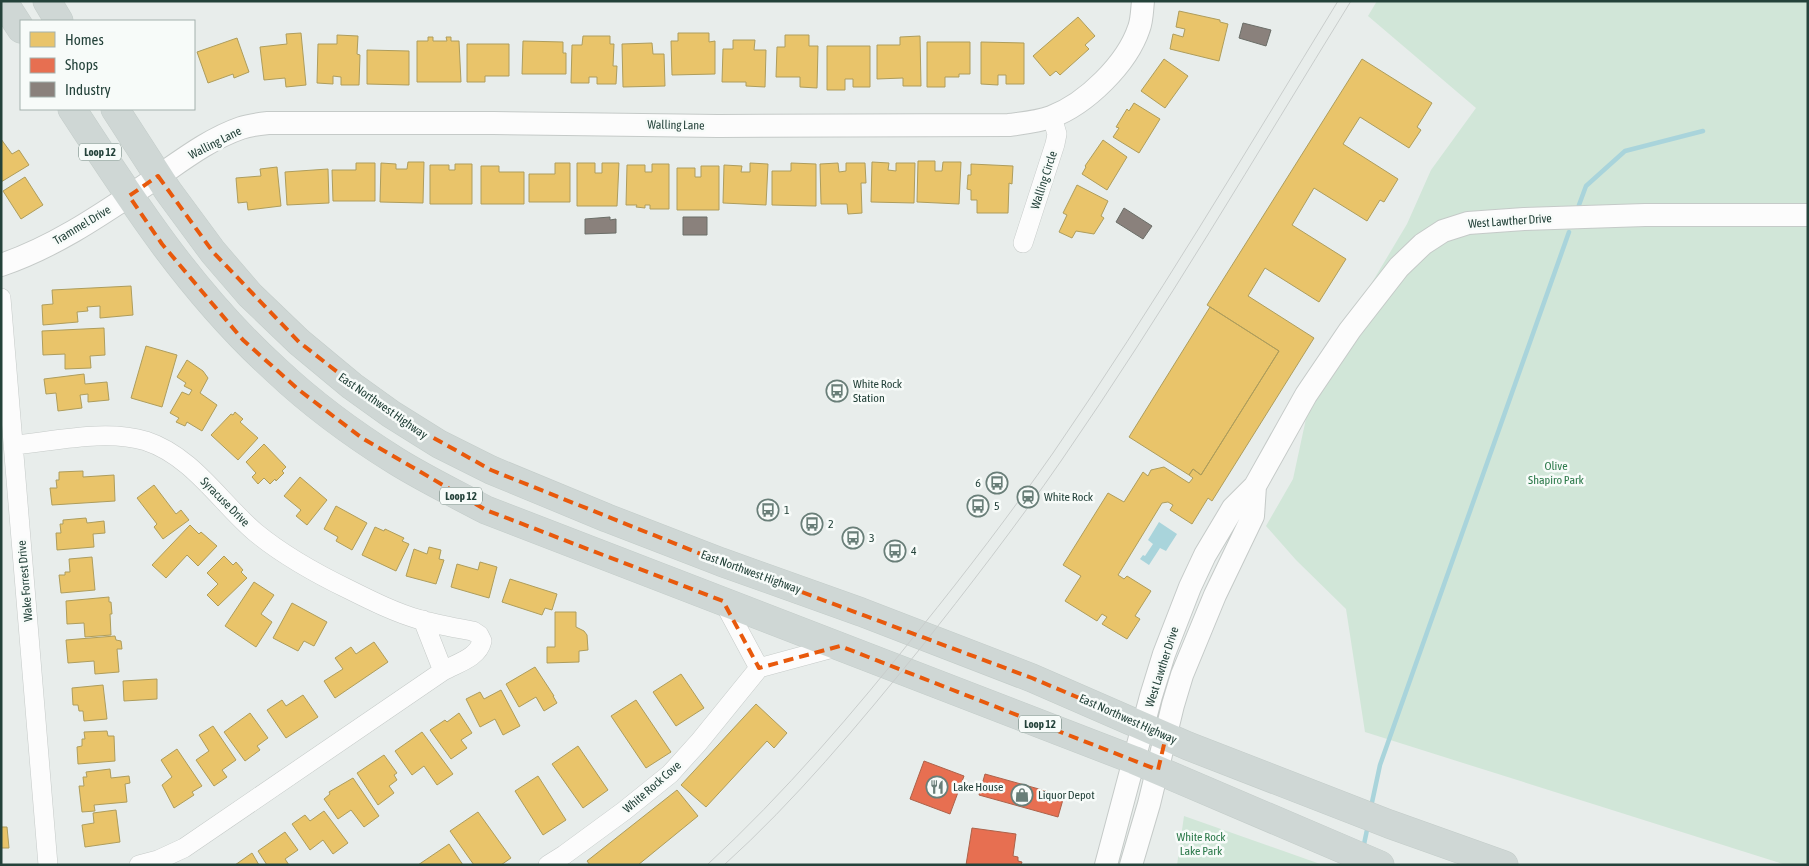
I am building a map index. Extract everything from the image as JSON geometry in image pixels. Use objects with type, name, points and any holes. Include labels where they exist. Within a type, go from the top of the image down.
[{"type":"main road","points":[[4,1],[20,27]]},
{"type":"main road","points":[[47,1],[59,20]]},
{"type":"main road","name":"Loop 12","points":[[73,110],[162,244],[243,340],[298,390],[362,438],[397,461],[486,510],[1146,765],[1380,865]]},
{"type":"main road","name":"East Northwest Highway","points":[[116,110],[158,176],[213,252],[250,294],[299,342],[352,386],[390,414],[440,444],[491,470],[607,518],[1023,674],[1239,765],[1389,824],[1504,865]]},
{"type":"main road","points":[[298,390],[355,416],[404,447],[423,449],[440,444],[445,463],[459,475],[483,488],[573,525],[640,569]]},
{"type":"street","name":"Walling Lane","points":[[158,176],[216,139],[242,128],[268,123],[718,126],[1009,125],[1037,121],[1052,117],[1069,108],[1104,81],[1131,47],[1140,27],[1143,1]]},
{"type":"street","name":"Walling Circle","points":[[1023,243],[1055,144],[1057,134],[1052,117]]},
{"type":"street","name":"Trammel Drive","points":[[1,265],[62,239],[158,176]]},
{"type":"street","name":"West Lawther Drive","points":[[1131,865],[1146,765],[1155,731],[1164,654],[1190,587],[1205,555],[1233,508],[1255,486],[1306,395],[1350,330],[1399,267],[1423,244],[1443,231],[1468,222],[1645,215],[1808,215]]},
{"type":"street","name":"Wake Forrest Drive","points":[[1,298],[48,865]]},
{"type":"street","name":"Syracuse Drive","points":[[14,445],[100,436],[122,436],[146,441],[166,450],[185,463],[254,531],[280,552],[310,570],[392,610],[423,620],[473,631],[479,635],[482,641],[480,648],[474,655],[443,671],[184,848],[158,860],[139,865]]},
{"type":"street","name":"West Lawther Drive","points":[[1155,731],[1182,675],[1228,567],[1253,516],[1255,486]]},
{"type":"street","points":[[1205,555],[1228,567]]},
{"type":"street","points":[[723,601],[759,668],[840,646]]},
{"type":"street","points":[[423,620],[443,671]]},
{"type":"street","name":"White Rock Cove","points":[[548,865],[624,811],[670,774],[699,742],[759,668]]},
{"type":"street","name":"West Lawther Drive","points":[[1106,865],[1146,765]]},
{"type":"highlighted area","points":[[158,176],[213,252],[299,342],[391,414],[491,470],[721,562],[1032,678],[1143,725],[1166,736],[1158,770],[840,646],[759,668],[723,601],[486,510],[362,438],[299,390],[243,340],[162,244],[129,196]]},
{"type":"green space","name":"Olive Shapiro Park","points":[[1377,1],[1808,1],[1808,865],[1786,865],[1365,732],[1346,609],[1296,560],[1266,526],[1293,479],[1307,414],[1364,296],[1407,224],[1431,170],[1476,108],[1368,16]]},
{"type":"green space","name":"White Rock Lake Park","points":[[1184,816],[1323,865],[1177,865]]},
{"type":"water","points":[[1159,522],[1177,534],[1166,551],[1160,548],[1149,565],[1140,559],[1143,555],[1145,556],[1153,544],[1148,540]]},
{"type":"building: Homes","points":[[1179,11],[1220,20],[1220,22],[1228,24],[1219,61],[1170,49],[1173,34],[1183,37],[1185,29],[1176,27]]},
{"type":"building: Homes","points":[[1078,17],[1095,36],[1085,45],[1089,49],[1060,75],[1056,71],[1050,76],[1033,56]]},
{"type":"building: Homes","points":[[301,33],[306,85],[286,87],[285,78],[264,80],[260,47],[287,44],[286,34]]},
{"type":"building: Homes","points":[[678,33],[709,33],[709,42],[715,41],[715,74],[672,75],[671,41],[678,41]]},
{"type":"building: Homes","points":[[337,35],[358,36],[357,54],[360,55],[359,85],[341,85],[341,77],[333,76],[333,84],[317,83],[318,44],[337,44]]},
{"type":"building: Homes","points":[[785,35],[809,35],[809,46],[818,46],[817,88],[800,87],[800,77],[776,77],[777,47],[785,47]]},
{"type":"building: Homes","points":[[583,36],[610,36],[610,44],[614,44],[613,66],[617,66],[616,84],[597,84],[597,77],[589,77],[589,83],[571,83],[572,45],[582,45]]},
{"type":"building: Homes","points":[[920,36],[921,86],[903,86],[903,78],[877,79],[877,45],[900,45],[900,37]]},
{"type":"building: Homes","points":[[428,37],[433,37],[433,41],[447,41],[446,37],[451,37],[451,41],[459,41],[461,82],[417,82],[417,41],[428,41]]},
{"type":"building: Homes","points":[[237,38],[249,72],[234,78],[233,74],[208,83],[197,52]]},
{"type":"building: Homes","points":[[733,40],[755,40],[754,50],[766,50],[765,87],[746,86],[746,82],[722,82],[723,49],[733,49]]},
{"type":"building: Homes","points":[[523,41],[563,42],[563,53],[566,53],[566,74],[522,74]]},
{"type":"building: Homes","points":[[927,42],[970,42],[970,74],[959,74],[959,77],[945,77],[945,87],[927,87]]},
{"type":"building: Homes","points":[[981,42],[1024,43],[1024,84],[1006,84],[1006,75],[998,75],[998,85],[981,84]]},
{"type":"building: Homes","points":[[652,43],[653,54],[664,54],[665,86],[623,87],[622,44]]},
{"type":"building: Homes","points":[[467,44],[509,44],[509,76],[485,76],[485,82],[467,82]]},
{"type":"building: Homes","points":[[827,46],[870,46],[870,87],[853,87],[853,79],[845,79],[845,90],[827,90]]},
{"type":"building: Homes","points":[[367,50],[409,51],[409,85],[367,84]]},
{"type":"building: Homes","points":[[1164,59],[1188,76],[1165,108],[1141,91]]},
{"type":"building: Homes","points":[[1362,59],[1432,103],[1417,127],[1421,130],[1409,148],[1360,117],[1343,144],[1398,179],[1384,202],[1380,200],[1367,221],[1314,188],[1292,225],[1346,259],[1319,302],[1265,268],[1248,296],[1314,338],[1212,501],[1208,498],[1192,524],[1170,510],[1173,505],[1168,502],[1162,503],[1118,575],[1124,579],[1127,576],[1151,591],[1135,616],[1140,619],[1127,639],[1102,624],[1107,617],[1102,614],[1097,621],[1065,601],[1081,576],[1063,565],[1108,493],[1124,502],[1143,472],[1148,476],[1151,470],[1164,467],[1189,483],[1193,478],[1189,475],[1193,469],[1201,475],[1279,351],[1207,305]]},
{"type":"building: Homes","points":[[1134,103],[1160,119],[1139,153],[1113,137],[1119,128],[1116,127],[1127,109],[1129,111]]},
{"type":"building: Homes","points":[[1,139],[12,154],[19,150],[29,165],[1,182]]},
{"type":"building: Homes","points":[[1103,140],[1127,157],[1107,190],[1082,174],[1085,166]]},
{"type":"building: Homes","points":[[918,161],[935,161],[935,171],[942,171],[943,162],[961,162],[959,204],[917,202]]},
{"type":"building: Homes","points":[[408,162],[424,162],[423,203],[380,202],[381,163],[396,164],[396,169],[407,169]]},
{"type":"building: Homes","points":[[872,162],[889,163],[888,170],[896,171],[896,163],[915,163],[914,203],[871,202]]},
{"type":"building: Homes","points":[[356,163],[375,163],[375,201],[333,201],[332,170],[356,170]]},
{"type":"building: Homes","points":[[555,163],[570,163],[570,202],[529,202],[529,174],[555,174]]},
{"type":"building: Homes","points":[[577,163],[595,163],[595,173],[602,173],[602,163],[619,163],[617,206],[577,206]]},
{"type":"building: Homes","points":[[750,163],[768,164],[766,205],[723,203],[724,165],[742,166],[741,172],[750,172]]},
{"type":"building: Homes","points":[[791,163],[816,164],[816,206],[772,205],[772,171],[791,171]]},
{"type":"building: Homes","points":[[838,163],[839,172],[846,171],[846,163],[865,163],[866,183],[861,183],[862,213],[848,214],[847,204],[821,204],[820,164]]},
{"type":"building: Homes","points":[[455,164],[472,164],[472,204],[430,204],[430,165],[449,165],[449,170],[455,170]]},
{"type":"building: Homes","points":[[652,164],[669,164],[669,209],[650,209],[650,205],[645,205],[645,208],[636,207],[637,205],[626,205],[627,165],[645,165],[645,172],[652,172]]},
{"type":"building: Homes","points":[[971,164],[1013,166],[1012,184],[1009,183],[1008,213],[977,213],[977,200],[971,200],[971,190],[967,189],[968,175],[971,175]]},
{"type":"building: Homes","points":[[481,166],[499,166],[499,172],[524,172],[524,204],[481,204]]},
{"type":"building: Homes","points":[[701,166],[719,166],[719,210],[677,210],[677,168],[695,168],[695,177],[701,177]]},
{"type":"building: Homes","points":[[277,167],[281,206],[248,210],[247,202],[238,203],[236,178],[261,176],[260,169]]},
{"type":"building: Homes","points":[[328,169],[329,203],[287,205],[285,172]]},
{"type":"building: Homes","points":[[25,177],[43,205],[21,219],[3,191]]},
{"type":"building: Homes","points":[[1077,185],[1108,201],[1101,216],[1104,218],[1094,234],[1076,231],[1072,238],[1059,232],[1067,215],[1063,213]]},
{"type":"building: Homes","points":[[131,286],[133,315],[100,318],[100,306],[87,307],[88,311],[77,312],[78,322],[43,325],[42,305],[53,304],[52,290]]},
{"type":"building: Homes","points":[[1210,307],[1279,351],[1201,475],[1193,469],[1189,475],[1129,437]]},
{"type":"building: Homes","points":[[104,328],[105,355],[90,356],[91,368],[65,369],[65,354],[43,355],[42,331]]},
{"type":"building: Homes","points":[[146,346],[177,355],[162,407],[131,398]]},
{"type":"building: Homes","points":[[187,360],[203,371],[208,378],[200,393],[217,405],[202,431],[187,422],[185,426],[176,422],[179,418],[170,413],[182,392],[189,395],[192,390],[184,386],[186,383],[177,377]]},
{"type":"building: Homes","points":[[84,374],[85,384],[107,382],[109,400],[88,402],[88,394],[80,395],[82,408],[58,411],[56,393],[46,394],[44,379]]},
{"type":"building: Homes","points":[[235,412],[243,419],[240,422],[258,438],[238,460],[211,435]]},
{"type":"building: Homes","points":[[264,444],[286,467],[282,471],[284,473],[276,481],[275,479],[270,484],[264,478],[258,484],[252,477],[256,473],[246,462]]},
{"type":"building: Homes","points":[[83,471],[83,477],[114,475],[115,501],[52,505],[50,488],[57,488],[56,480],[59,480],[59,472]]},
{"type":"building: Homes","points":[[300,477],[327,500],[307,525],[296,516],[301,510],[284,496]]},
{"type":"building: Homes","points":[[154,485],[176,514],[181,510],[189,520],[163,539],[154,527],[157,524],[137,498]]},
{"type":"building: Homes","points":[[336,506],[367,523],[352,550],[336,541],[338,537],[324,529]]},
{"type":"building: Homes","points":[[86,518],[87,523],[104,521],[105,533],[93,534],[94,547],[57,550],[56,533],[61,533],[60,524],[63,524],[63,520]]},
{"type":"building: Homes","points":[[190,525],[199,534],[201,532],[217,546],[198,566],[187,555],[166,578],[152,565]]},
{"type":"building: Homes","points":[[375,527],[384,531],[385,529],[404,538],[402,541],[409,544],[396,571],[362,555]]},
{"type":"building: Homes","points":[[429,547],[441,550],[439,559],[444,560],[436,584],[406,576],[414,549],[427,554]]},
{"type":"building: Homes","points":[[224,556],[233,565],[236,562],[243,570],[241,572],[247,578],[218,606],[207,595],[218,584],[207,573]]},
{"type":"building: Homes","points":[[92,557],[95,590],[61,593],[59,575],[65,575],[65,572],[70,572],[69,559]]},
{"type":"building: Homes","points":[[480,562],[497,567],[489,598],[451,587],[457,564],[478,570]]},
{"type":"building: Homes","points":[[510,579],[557,594],[552,610],[545,608],[542,615],[502,602]]},
{"type":"building: Homes","points":[[254,582],[274,595],[261,614],[272,622],[256,647],[225,626]]},
{"type":"building: Homes","points":[[109,597],[112,614],[110,614],[111,635],[85,637],[84,623],[67,624],[66,601]]},
{"type":"building: Homes","points":[[292,603],[327,622],[314,646],[304,641],[298,651],[273,638]]},
{"type":"building: Homes","points":[[555,612],[576,612],[576,627],[587,635],[588,650],[579,651],[579,662],[547,663],[547,647],[555,647]]},
{"type":"building: Homes","points":[[115,636],[116,640],[121,641],[122,649],[117,649],[119,672],[95,674],[94,661],[68,663],[66,640]]},
{"type":"building: Homes","points":[[374,642],[388,662],[335,698],[324,681],[343,669],[335,658],[351,647],[356,654]]},
{"type":"building: Homes","points":[[535,667],[557,703],[544,711],[536,697],[519,707],[506,684]]},
{"type":"building: Homes","points":[[681,674],[704,708],[676,726],[653,692]]},
{"type":"building: Homes","points":[[157,679],[157,699],[124,701],[123,681]]},
{"type":"building: Homes","points":[[103,685],[107,719],[84,721],[83,711],[79,711],[78,705],[73,705],[72,688]]},
{"type":"building: Homes","points":[[501,690],[520,726],[503,735],[495,719],[480,727],[466,699],[480,692],[484,699]]},
{"type":"building: Homes","points":[[303,695],[318,717],[286,738],[267,710],[282,700],[286,706]]},
{"type":"building: Homes","points":[[636,700],[671,752],[646,768],[611,716]]},
{"type":"building: Homes","points":[[756,704],[787,733],[774,748],[767,741],[706,807],[681,785]]},
{"type":"building: Homes","points":[[250,713],[268,738],[257,746],[260,750],[245,761],[224,732]]},
{"type":"building: Homes","points":[[459,713],[472,733],[461,740],[467,748],[451,759],[430,730],[445,720],[447,722]]},
{"type":"building: Homes","points":[[213,726],[236,760],[222,770],[227,777],[214,786],[196,760],[209,751],[199,735]]},
{"type":"building: Homes","points":[[107,731],[108,736],[114,736],[115,761],[78,764],[77,747],[82,746],[82,739],[85,739],[84,732]]},
{"type":"building: Homes","points":[[422,732],[453,774],[437,785],[424,766],[412,775],[395,751]]},
{"type":"building: Homes","points":[[578,746],[608,790],[583,808],[552,764]]},
{"type":"building: Homes","points":[[177,749],[202,786],[192,792],[194,795],[174,808],[162,785],[172,777],[161,760]]},
{"type":"building: Homes","points":[[384,755],[397,773],[394,775],[397,780],[389,786],[394,793],[378,805],[357,773]]},
{"type":"building: Homes","points":[[110,769],[111,778],[129,776],[130,783],[125,784],[127,802],[94,805],[95,811],[82,812],[79,786],[84,786],[83,777],[87,777],[86,772]]},
{"type":"building: Homes","points":[[538,776],[566,820],[543,835],[515,791]]},
{"type":"building: Homes","points":[[353,778],[379,816],[364,827],[351,810],[338,819],[324,799],[330,794],[329,792]]},
{"type":"building: Homes","points":[[677,790],[698,816],[638,865],[590,865],[587,861]]},
{"type":"building: Homes","points":[[116,810],[120,842],[85,847],[82,825],[94,823],[93,813]]},
{"type":"building: Homes","points":[[324,811],[348,843],[333,854],[323,840],[310,850],[292,824],[305,815],[310,821]]},
{"type":"building: Homes","points":[[478,812],[511,858],[501,865],[474,865],[450,831]]},
{"type":"building: Homes","points":[[1,827],[7,827],[9,848],[1,848]]},
{"type":"building: Homes","points":[[285,832],[298,850],[285,859],[289,865],[267,865],[258,851]]},
{"type":"building: Homes","points":[[449,844],[463,865],[418,865]]},
{"type":"building: Homes","points":[[252,853],[259,865],[235,865]]},
{"type":"building: Shops","name":"Lake House","points":[[924,761],[964,776],[950,814],[910,799]]},
{"type":"building: Shops","name":"Liquor Depot","points":[[985,774],[1064,796],[1058,817],[979,795]]},
{"type":"building: Shops","points":[[972,828],[1016,834],[1013,856],[1018,857],[1018,861],[1022,862],[1021,865],[966,865]]},
{"type":"building: Industry","points":[[1243,23],[1271,30],[1266,46],[1239,38]]},
{"type":"building: Industry","points":[[1124,208],[1152,226],[1143,239],[1116,222]]},
{"type":"building: Industry","points":[[610,217],[610,220],[616,219],[616,233],[585,234],[585,219]]},
{"type":"building: Industry","points":[[683,217],[707,217],[707,235],[683,235]]},
{"type":"waterway","points":[[1579,205],[1586,186],[1625,151],[1703,131]]},
{"type":"waterway","points":[[1371,807],[1380,765],[1569,232]]},
{"type":"waterway","points":[[1363,849],[1368,825]]},
{"type":"tram line","points":[[707,865],[791,781],[844,721],[937,608],[1021,498],[1127,342],[1234,172],[1338,1]]},
{"type":"tram line","points":[[724,865],[776,815],[849,734],[919,650],[1027,509],[1136,348],[1351,1]]},
{"type":"place","name":"White Rock Station","points":[[837,391]]},
{"type":"place","name":"6","points":[[997,483]]},
{"type":"place","name":"White Rock","points":[[1028,497]]},
{"type":"place","name":"5","points":[[978,506]]},
{"type":"place","name":"1","points":[[768,510]]},
{"type":"place","name":"2","points":[[812,524]]},
{"type":"place","name":"3","points":[[853,538]]},
{"type":"place","name":"4","points":[[895,551]]},
{"type":"place","name":"Lake House","points":[[937,787]]},
{"type":"place","name":"Liquor Depot","points":[[1022,795]]}]
